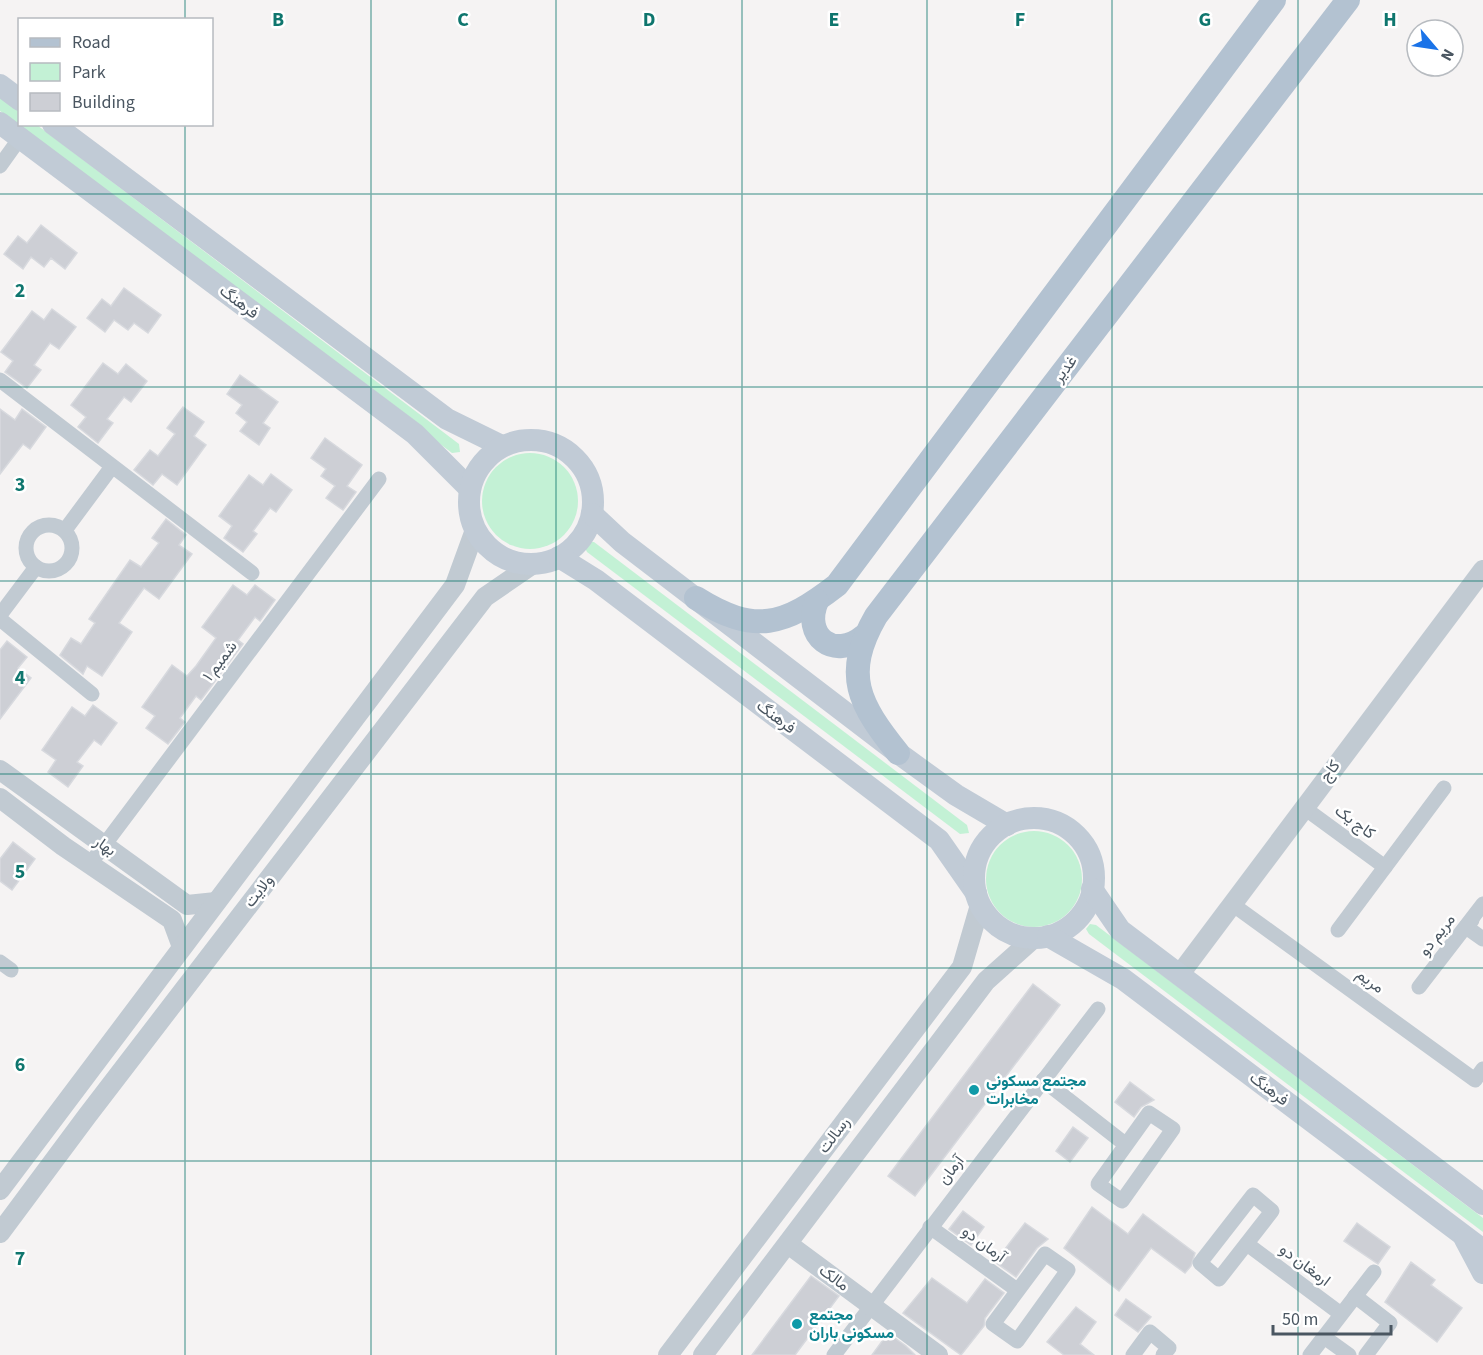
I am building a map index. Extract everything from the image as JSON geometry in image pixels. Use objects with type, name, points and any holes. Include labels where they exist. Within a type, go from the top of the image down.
[{"type":"main road","points":[[696,598],[735,619],[765,622],[784,617],[817,600],[837,585],[1274,0]]},
{"type":"main road","name":"غدیر","points":[[898,753],[870,715],[859,688],[857,660],[864,636],[876,616],[1348,0]]},
{"type":"main road","points":[[0,85],[18,98]]},
{"type":"main road","name":"فرهنگ","points":[[0,123],[415,434],[470,489]]},
{"type":"main road","name":"فرهنگ","points":[[56,126],[447,419],[502,446]]},
{"type":"main road","points":[[543,440],[568,452],[579,461],[589,479],[593,500],[592,514],[581,539],[559,557],[533,564],[518,563],[493,552],[475,530],[468,503],[470,489],[481,464],[502,446],[515,441],[543,440]]},
{"type":"main road","points":[[592,514],[622,542],[898,753],[956,795],[1007,825]]},
{"type":"main road","name":"فرهنگ","points":[[559,557],[596,580],[939,840],[978,899]]},
{"type":"main road","points":[[817,600],[811,616],[812,622],[818,636],[825,642],[842,647],[850,646],[864,636]]},
{"type":"main road","points":[[1033,818],[1052,821],[1070,830],[1083,845],[1092,863],[1092,890],[1082,914],[1072,924],[1041,937],[1009,933],[998,926],[978,899],[974,880],[979,854],[995,832],[1007,825],[1033,818]]},
{"type":"main road","points":[[1092,890],[1120,930],[1483,1204]]},
{"type":"main road","name":"فرهنگ","points":[[1041,937],[1123,979],[1483,1250]]},
{"type":"main road","points":[[1461,1233],[1483,1273]]},
{"type":"street","points":[[0,166],[20,138]]},
{"type":"street","points":[[0,380],[111,468],[252,573]]},
{"type":"street","points":[[65,530],[111,468]]},
{"type":"street","name":"شمیم ۱","points":[[90,864],[379,479]]},
{"type":"street","points":[[50,524],[65,530],[71,540],[73,552],[68,562],[58,569],[47,571],[36,567],[27,553],[26,545],[34,530],[50,524]]},
{"type":"street","name":"ولایت","points":[[0,1190],[455,585],[475,530]]},
{"type":"street","name":"ولایت","points":[[0,1233],[94,1106],[485,597],[508,579],[533,564]]},
{"type":"street","points":[[36,567],[0,617],[92,694]]},
{"type":"street","name":"کاج","points":[[1180,974],[1303,807],[1477,591],[1483,570]]},
{"type":"street","name":"بهار","points":[[0,770],[187,905],[216,902]]},
{"type":"street","points":[[1338,930],[1444,788]]},
{"type":"street","name":"بهار","points":[[0,798],[172,920],[182,947]]},
{"type":"street","name":"کاج یک","points":[[1303,807],[1386,867]]},
{"type":"street","name":"رسالت","points":[[668,1355],[962,967],[978,899]]},
{"type":"street","name":"مریم","points":[[1232,904],[1475,1080],[1483,1069]]},
{"type":"street","name":"مریم دو","points":[[1483,905],[1466,927],[1483,939]]},
{"type":"street","name":"مریم دو","points":[[1419,987],[1483,905]]},
{"type":"street","name":"رسالت","points":[[703,1355],[986,981],[1041,937]]},
{"type":"street","name":"آرمان","points":[[834,1355],[1098,1009]]},
{"type":"street","points":[[1043,1080],[1125,1144]]},
{"type":"street","points":[[1149,1113],[1173,1129],[1122,1201],[1098,1184],[1125,1144],[1149,1113]]},
{"type":"street","points":[[1253,1195],[1272,1211],[1247,1244],[1219,1279],[1200,1263],[1253,1195]]},
{"type":"street","name":"آرمان دو","points":[[930,1227],[1017,1290]]},
{"type":"street","name":"مالک","points":[[788,1244],[938,1355]]},
{"type":"street","name":"ارمغان دو","points":[[1247,1244],[1341,1314]]},
{"type":"street","points":[[1045,1254],[1068,1270],[1017,1341],[993,1324],[1017,1290],[1045,1254]]},
{"type":"street","points":[[1310,1355],[1374,1272]]},
{"type":"street","points":[[1355,1296],[1390,1323],[1366,1355]]},
{"type":"street","points":[[1133,1355],[1150,1332],[1169,1348],[1163,1355]]},
{"type":"street","points":[[1324,1337],[1348,1355]]},
{"type":"green space","points":[[0,96],[18,110],[18,125],[0,111]]},
{"type":"green space","points":[[20,126],[38,126],[459,444],[460,452],[452,453]]},
{"type":"green space","points":[[530,453],[548,456],[564,467],[575,483],[578,501],[575,519],[564,535],[548,546],[530,549],[512,546],[496,535],[485,519],[482,501],[485,483],[496,467],[512,456]]},
{"type":"green space","points":[[588,542],[594,542],[967,825],[969,833],[960,834],[587,552],[584,546]]},
{"type":"green space","points":[[1034,831],[1052,834],[1068,845],[1079,861],[1082,879],[1079,897],[1068,913],[1052,924],[1034,927],[1016,924],[1000,913],[989,897],[986,879],[989,861],[1000,845],[1016,834]]},
{"type":"green space","points":[[1090,924],[1096,925],[1483,1218],[1483,1232],[1089,934],[1086,929]]},
{"type":"building","points":[[41,225],[77,253],[65,269],[51,258],[44,267],[31,257],[23,269],[4,254],[18,236],[27,243]]},
{"type":"building","points":[[124,288],[161,315],[148,333],[134,323],[128,330],[114,320],[105,332],[87,318],[102,299],[111,306]]},
{"type":"building","points":[[52,309],[76,327],[59,349],[50,343],[34,365],[41,370],[27,388],[5,372],[13,361],[1,352],[32,311],[44,320]]},
{"type":"building","points":[[103,363],[118,374],[126,364],[147,381],[131,402],[124,397],[107,419],[113,423],[98,443],[78,427],[86,417],[71,405]]},
{"type":"building","points":[[240,375],[278,402],[263,423],[270,428],[259,445],[240,431],[247,422],[236,413],[242,405],[227,394]]},
{"type":"building","points":[[183,407],[204,422],[194,436],[206,445],[177,485],[162,474],[153,485],[134,470],[150,450],[158,456],[175,434],[167,428]]},
{"type":"building","points":[[0,409],[15,420],[22,409],[46,427],[30,449],[23,444],[0,474]]},
{"type":"building","points":[[325,438],[362,465],[347,486],[356,492],[343,510],[326,498],[335,486],[321,476],[326,469],[311,458]]},
{"type":"building","points":[[271,474],[292,490],[276,512],[270,508],[253,531],[257,534],[243,552],[224,538],[232,526],[219,516],[249,475],[263,485]]},
{"type":"building","points":[[166,519],[186,535],[179,545],[192,554],[159,599],[144,588],[119,623],[132,632],[102,676],[87,666],[83,674],[60,655],[71,638],[81,644],[95,623],[89,619],[130,560],[141,567],[159,543],[152,538]]},
{"type":"building","points":[[233,585],[247,595],[255,585],[275,600],[260,621],[255,617],[238,640],[243,644],[201,700],[196,696],[180,718],[185,722],[168,744],[146,728],[155,716],[142,707],[172,665],[187,676],[196,666],[216,638],[202,627]]},
{"type":"building","points":[[7,641],[27,657],[18,668],[31,678],[0,719],[0,650]]},
{"type":"building","points":[[93,705],[117,723],[101,745],[94,740],[77,762],[83,766],[68,787],[48,772],[56,760],[42,750],[72,707],[85,716]]},
{"type":"building","points":[[13,842],[35,859],[12,890],[0,881],[0,859]]},
{"type":"building","name":"مجتمع مسکونی مخابرات","points":[[1033,984],[1060,1005],[915,1196],[888,1176]]},
{"type":"building","points":[[1130,1082],[1154,1100],[1141,1107],[1134,1117],[1115,1102]]},
{"type":"building","points":[[1073,1127],[1088,1138],[1070,1162],[1056,1151]]},
{"type":"building","points":[[1092,1207],[1128,1234],[1143,1214],[1195,1253],[1191,1266],[1185,1273],[1151,1248],[1119,1291],[1064,1248]]},
{"type":"building","points":[[963,1211],[984,1227],[971,1245],[949,1229]]},
{"type":"building","points":[[1025,1223],[1048,1239],[1037,1248],[1016,1277],[995,1262]]},
{"type":"building","points":[[1357,1223],[1390,1247],[1378,1264],[1344,1241]]},
{"type":"building","points":[[1411,1262],[1435,1280],[1431,1285],[1462,1308],[1437,1342],[1385,1302]]},
{"type":"building","name":"مجتمع مسکونی باران","points":[[811,1276],[839,1296],[795,1355],[752,1355]]},
{"type":"building","points":[[932,1278],[967,1303],[985,1279],[1004,1293],[985,1318],[984,1326],[961,1355],[903,1313]]},
{"type":"building","points":[[1126,1299],[1151,1317],[1138,1332],[1115,1315]]},
{"type":"building","points":[[1076,1307],[1096,1322],[1080,1344],[1094,1355],[1064,1355],[1047,1342]]},
{"type":"building","points":[[888,1333],[906,1346],[915,1355],[872,1355]]},
{"type":"place","name":"مجتمع مسکونی مخابرات","points":[[974,1090]]},
{"type":"place","name":"مجتمع مسکونی باران","points":[[797,1324]]}]
